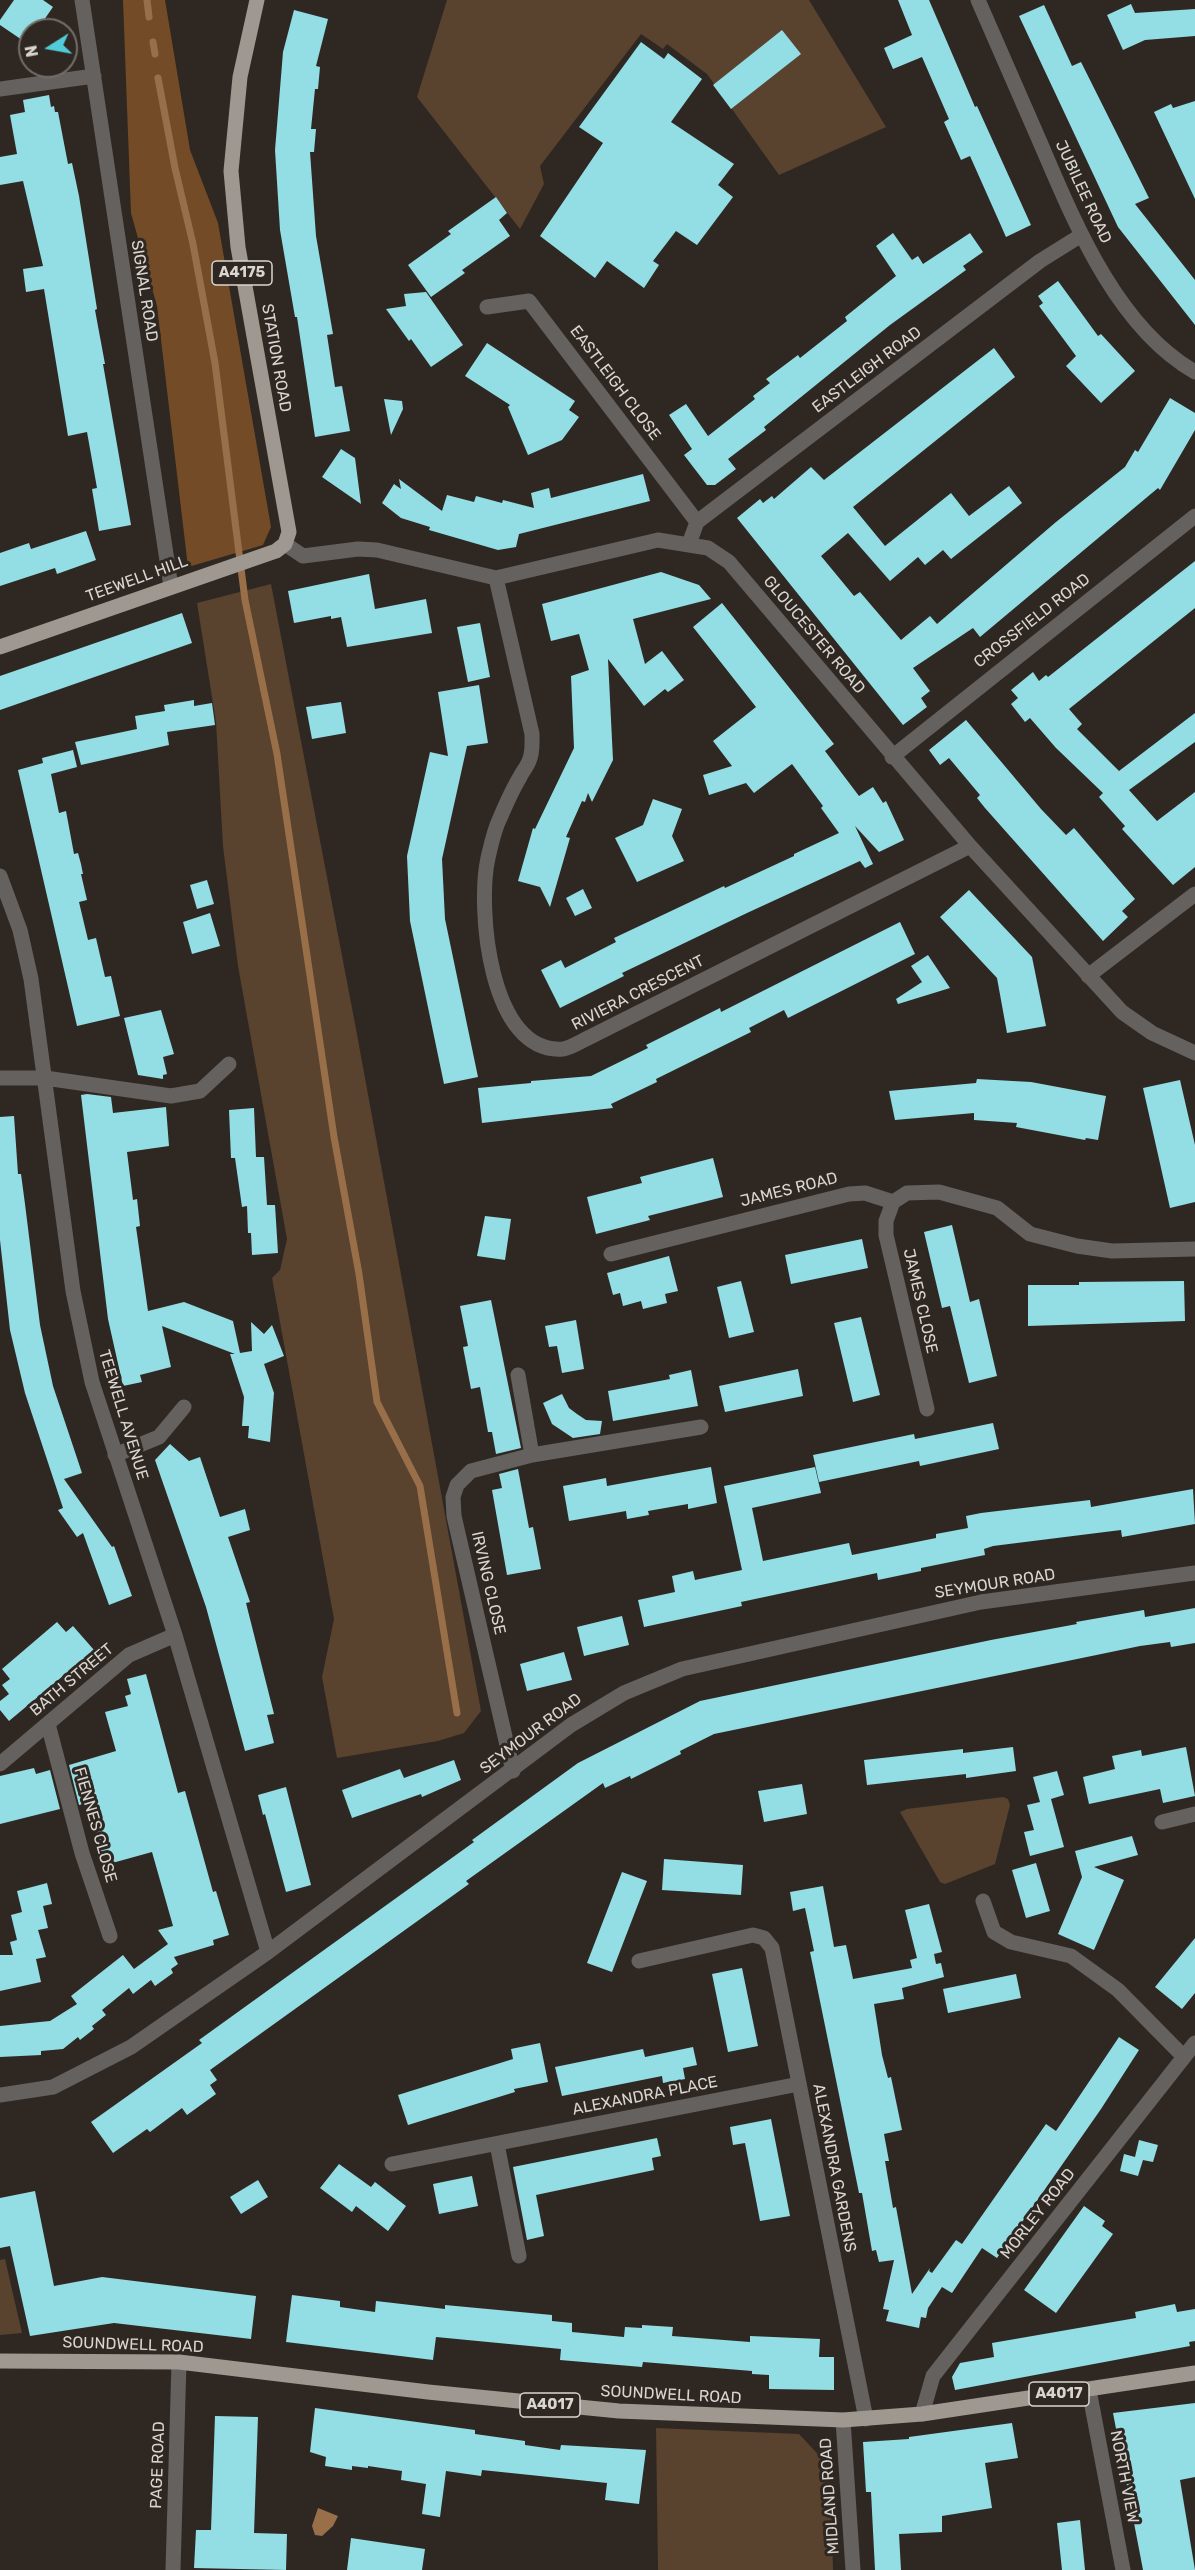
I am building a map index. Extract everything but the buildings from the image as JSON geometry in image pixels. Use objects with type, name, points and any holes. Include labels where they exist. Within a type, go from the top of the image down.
[{"type":"main road","name":"STATION ROAD","points":[[257,0],[240,77],[231,171],[238,248],[289,532],[285,544]]},
{"type":"main road","name":"TEEWELL HILL","points":[[0,647],[276,551],[285,544]]},
{"type":"main road","name":"SOUNDWELL ROAD","points":[[0,2361],[179,2362],[428,2392],[619,2411],[843,2420],[922,2414],[1195,2373]]},
{"type":"street","name":"SIGNAL ROAD","points":[[82,0],[171,587]]},
{"type":"street","name":"JUBILEE ROAD","points":[[978,0],[1080,236],[1103,274],[1135,317],[1162,348],[1195,372]]},
{"type":"street","points":[[0,88],[94,76]]},
{"type":"street","name":"EASTLEIGH ROAD","points":[[697,522],[1040,261],[1080,236]]},
{"type":"street","name":"EASTLEIGH CLOSE","points":[[487,307],[529,301],[697,522]]},
{"type":"street","name":"CROSSFIELD ROAD","points":[[892,756],[1195,516]]},
{"type":"street","points":[[689,544],[697,522]]},
{"type":"street","name":"GLOUCESTER ROAD","points":[[285,544],[303,556],[358,549],[377,550],[496,578],[658,540],[708,548],[729,562],[970,846],[1122,1012],[1152,1033],[1195,1053]]},
{"type":"street","name":"RIVIERA CRESCENT","points":[[496,578],[532,734],[532,750],[529,762],[498,821],[488,861],[485,926],[490,964],[506,1012],[524,1036],[544,1046],[564,1049],[584,1041],[970,846]]},
{"type":"street","name":"TEEWELL AVENUE","points":[[0,876],[23,940],[31,979],[73,1291],[92,1383],[175,1635],[268,1953]]},
{"type":"street","points":[[1088,976],[1195,894]]},
{"type":"street","points":[[0,1078],[45,1078],[171,1096],[200,1091],[229,1064]]},
{"type":"street","points":[[893,1202],[907,1193],[939,1192],[997,1208],[1030,1234],[1077,1246],[1112,1251],[1195,1250]]},
{"type":"street","name":"JAMES ROAD","points":[[611,1254],[849,1194],[865,1194],[893,1202]]},
{"type":"street","name":"JAMES CLOSE","points":[[893,1202],[886,1221],[886,1235],[927,1409]]},
{"type":"street","points":[[518,1375],[532,1455]]},
{"type":"street","points":[[115,1455],[159,1437],[184,1407]]},
{"type":"street","name":"IRVING CLOSE","points":[[513,1771],[454,1516],[453,1497],[457,1485],[471,1471],[532,1455],[701,1427]]},
{"type":"street","name":"SEYMOUR ROAD","points":[[0,2095],[53,2087],[131,2047],[268,1953],[513,1771],[571,1725],[597,1708],[652,1680],[682,1669],[981,1602],[1195,1573]]},
{"type":"street","name":"BATH STREET","points":[[0,1764],[129,1655],[175,1635]]},
{"type":"street","name":"FIENNES CLOSE","points":[[48,1724],[82,1853],[110,1936]]},
{"type":"street","points":[[1162,1822],[1195,1814]]},
{"type":"street","points":[[983,1901],[994,1932],[1011,1942],[1071,1956],[1118,1990],[1184,2057]]},
{"type":"street","name":"ALEXANDRA GARDENS","points":[[639,1961],[753,1935],[764,1938],[772,1948],[866,2419]]},
{"type":"street","name":"MORLEY ROAD","points":[[922,2414],[933,2376],[1195,2043]]},
{"type":"street","name":"ALEXANDRA PLACE","points":[[392,2164],[800,2084]]},
{"type":"street","points":[[497,2144],[519,2256]]},
{"type":"street","name":"PAGE ROAD","points":[[173,2570],[179,2362]]},
{"type":"street","name":"NORTH VIEW","points":[[1089,2390],[1123,2570]]},
{"type":"street","name":"MIDLAND ROAD","points":[[843,2420],[853,2570]]},
{"type":"shaded area","points":[[123,0],[165,0],[190,150],[218,223],[271,527],[263,545],[188,567],[157,306],[131,213]]},
{"type":"shaded area","points":[[447,0],[809,0],[886,127],[779,175],[707,74],[667,44],[663,49],[641,34],[540,166],[544,184],[520,229],[417,97]]},
{"type":"shaded area","points":[[271,584],[356,1029],[481,1711],[464,1733],[438,1741],[337,1758],[322,1677],[334,1619],[272,1278],[280,1270],[287,1239],[238,966],[223,846],[216,722],[197,603]]},
{"type":"shaded area","points":[[1003,1797],[1008,1799],[1010,1805],[995,1864],[945,1884],[940,1882],[900,1812],[907,1809]]},
{"type":"shaded area","points":[[5,2259],[22,2333],[0,2335],[0,2260]]},
{"type":"shaded area","points":[[656,2428],[799,2434],[830,2467],[833,2570],[658,2570]]},
{"type":"shaded area","points":[[318,2508],[338,2516],[333,2526],[322,2536],[315,2535],[312,2526]]},
{"type":"waterway","points":[[147,0],[149,17]]},
{"type":"waterway","points":[[153,42],[155,54]]},
{"type":"waterway","points":[[158,78],[215,363],[245,600],[277,754],[334,1137],[359,1274],[377,1402],[420,1486],[457,1713]]}]
